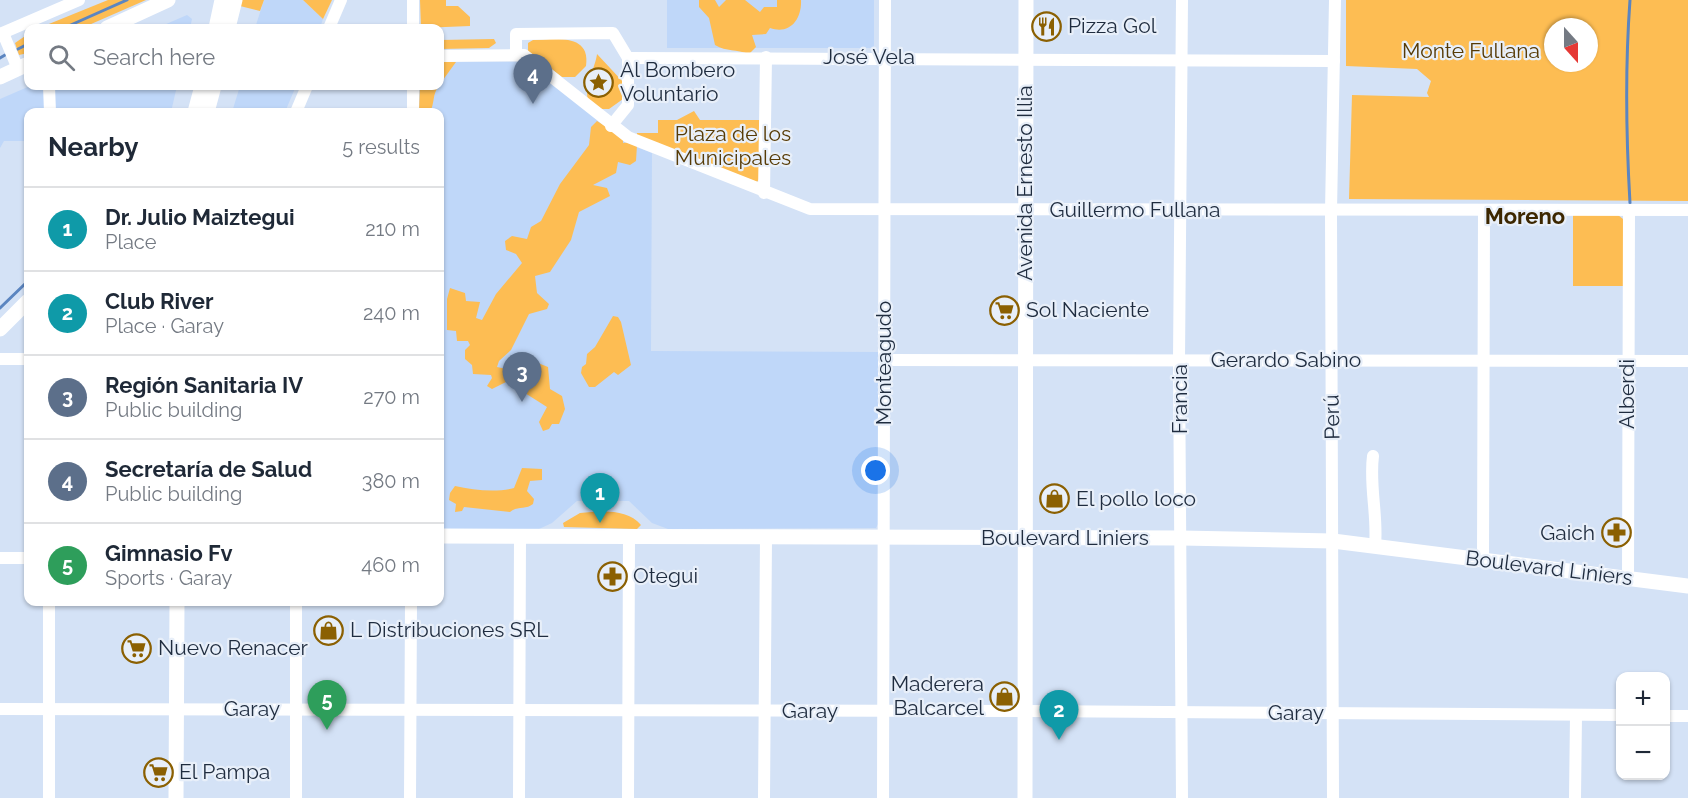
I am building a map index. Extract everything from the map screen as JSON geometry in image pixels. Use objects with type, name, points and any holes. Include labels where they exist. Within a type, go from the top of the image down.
[{"type":"main road","points":[[116,24],[168,0]]},
{"type":"main road","points":[[217,24],[222,0]]},
{"type":"main road","points":[[229,24],[235,0]]},
{"type":"main road","name":"Avenida Ernesto Illia","points":[[1025,798],[1026,0]]},
{"type":"main road","points":[[0,77],[23,67]]},
{"type":"main road","points":[[196,108],[201,90]]},
{"type":"main road","points":[[208,108],[213,90]]},
{"type":"main road","points":[[0,328],[24,305]]},
{"type":"main road","name":"Boulevard Liniers","points":[[444,536],[1181,538],[1333,541],[1688,586]]},
{"type":"main road","points":[[176,798],[177,606]]},
{"type":"street","points":[[23,67],[2,33],[79,0]]},
{"type":"street","points":[[331,24],[341,0]]},
{"type":"street","points":[[413,24],[414,0]]},
{"type":"street","name":"Monteagudo","points":[[883,798],[885,0]]},
{"type":"street","name":"Francia","points":[[1182,0],[1179,360],[1182,798]]},
{"type":"street","name":"Perú","points":[[1333,798],[1331,211],[1335,0]]},
{"type":"street","points":[[444,56],[516,55],[516,34],[613,33],[628,58],[628,105],[611,126]]},
{"type":"street","name":"Guillermo Fullana","points":[[516,55],[524,55],[611,126],[643,145],[810,209],[1688,210]]},
{"type":"street","points":[[764,192],[766,57]]},
{"type":"street","name":"José Vela","points":[[628,58],[885,57],[1334,61]]},
{"type":"street","points":[[50,90],[50,108]]},
{"type":"street","points":[[298,108],[305,90]]},
{"type":"street","points":[[413,90],[413,108]]},
{"type":"street","name":"Alberdi","points":[[1628,577],[1629,210]]},
{"type":"street","points":[[1483,560],[1484,211]]},
{"type":"street","points":[[0,359],[24,359]]},
{"type":"street","name":"Gerardo Sabino","points":[[884,360],[1688,361]]},
{"type":"street","points":[[1373,456],[1371,469],[1377,523],[1375,546]]},
{"type":"street","points":[[519,798],[520,536]]},
{"type":"street","points":[[628,798],[629,537]]},
{"type":"street","points":[[764,798],[766,537]]},
{"type":"street","points":[[0,558],[24,558]]},
{"type":"street","points":[[49,606],[49,798]]},
{"type":"street","points":[[296,606],[296,798]]},
{"type":"street","points":[[410,798],[411,606]]},
{"type":"street","name":"Garay","points":[[0,709],[1025,711],[1616,716]]},
{"type":"street","points":[[1575,798],[1576,715]]},
{"type":"street","points":[[1670,716],[1688,716]]},
{"type":"shaded area","points":[[264,0],[303,0],[323,19],[321,24],[256,24]]},
{"type":"shaded area","points":[[667,0],[874,0],[874,46],[872,48],[667,48]]},
{"type":"shaded area","points":[[187,15],[192,19],[191,24],[166,24]]},
{"type":"shaded area","points":[[444,62],[523,62],[634,146],[652,153],[651,351],[879,352],[878,524],[876,528],[668,529],[652,523],[629,501],[577,501],[552,523],[539,529],[444,529],[444,108],[419,108],[420,90],[444,90]]},
{"type":"shaded area","points":[[24,89],[176,90],[172,108],[24,108],[24,141],[4,141],[0,148],[0,99]]},
{"type":"shaded area","points":[[239,90],[294,90],[287,108],[233,108]]},
{"type":"green space","points":[[108,0],[146,0],[91,24],[49,24]]},
{"type":"green space","points":[[241,0],[264,0],[260,11],[240,6]]},
{"type":"green space","points":[[303,0],[332,0],[323,19]]},
{"type":"green space","points":[[420,0],[446,0],[446,6],[458,6],[470,17],[470,26],[444,27],[444,24],[421,24]]},
{"type":"green space","points":[[699,0],[715,0],[719,7],[726,0],[745,0],[760,12],[764,7],[777,7],[777,0],[801,0],[801,7],[797,19],[789,27],[777,30],[770,28],[766,34],[752,35],[756,47],[749,54],[715,45],[709,18],[699,7]]},
{"type":"green space","name":"Monte Fullana","points":[[1346,0],[1688,0],[1688,201],[1349,199],[1352,95],[1429,97],[1427,93],[1431,81],[1417,69],[1346,66]]},
{"type":"green space","points":[[24,37],[24,54],[19,55],[15,43]]},
{"type":"green space","points":[[494,39],[496,43],[489,48],[444,49],[444,40]]},
{"type":"green space","points":[[561,39],[577,43],[586,55],[586,66],[575,77],[562,77],[528,51],[528,43],[533,40]]},
{"type":"green space","points":[[597,54],[624,83],[623,99],[609,109],[597,108],[590,104],[588,97]]},
{"type":"green space","points":[[444,62],[456,62],[444,78]]},
{"type":"green space","points":[[420,90],[436,90],[432,108],[419,108]]},
{"type":"green space","name":"Plaza de los Municipales","points":[[694,111],[700,120],[761,120],[759,179],[757,182],[637,137],[637,133],[658,133],[658,120],[677,120]]},
{"type":"green space","points":[[597,121],[623,137],[623,143],[629,142],[637,145],[636,161],[630,165],[618,162],[616,173],[593,185],[607,188],[610,196],[579,212],[571,240],[550,272],[535,276],[537,293],[549,304],[547,309],[529,314],[511,350],[499,361],[497,367],[511,370],[514,378],[492,389],[487,386],[492,378],[491,375],[473,374],[472,365],[465,359],[465,350],[470,345],[468,341],[457,341],[456,331],[447,330],[447,299],[450,288],[465,293],[466,301],[480,302],[476,318],[482,320],[496,294],[522,263],[516,254],[506,250],[505,241],[512,236],[527,239],[531,227],[541,221],[560,184],[589,145],[591,127]]},
{"type":"green space","points":[[1573,215],[1618,215],[1623,219],[1624,286],[1573,286]]},
{"type":"green space","points":[[613,316],[618,317],[621,322],[631,365],[618,375],[614,372],[595,387],[589,387],[581,373],[582,367],[586,364],[587,354],[595,347]]},
{"type":"green space","points":[[538,363],[548,367],[550,389],[562,396],[565,409],[559,424],[552,424],[549,429],[543,431],[539,422],[547,407],[517,388],[517,381],[523,378],[529,365]]},
{"type":"green space","points":[[522,468],[542,469],[542,480],[530,481],[527,491],[534,499],[530,506],[510,512],[464,507],[462,511],[455,512],[456,504],[449,500],[450,493],[455,486],[484,490],[514,488]]},
{"type":"green space","points":[[604,511],[621,513],[641,525],[637,529],[564,527],[563,523],[580,513]]},
{"type":"waterway","points":[[73,24],[127,0]]},
{"type":"waterway","points":[[1630,0],[1627,51],[1630,203]]},
{"type":"waterway","points":[[18,49],[24,46]]},
{"type":"waterway","points":[[0,58],[5,55]]},
{"type":"waterway","points":[[0,308],[24,285]]},
{"type":"place","name":"Pizza Gol","points":[[1047,26]]},
{"type":"place","name":"Al Bombero Voluntario","points":[[599,82]]},
{"type":"place","name":"Secretaría de Salud","points":[[533,104]]},
{"type":"place","name":"Sol Naciente","points":[[1005,310]]},
{"type":"place","name":"Región Sanitaria IV","points":[[522,402]]},
{"type":"place","name":"El pollo loco","points":[[1055,499]]},
{"type":"place","name":"Dr. Julio Maiztegui","points":[[600,523]]},
{"type":"place","name":"Gaich","points":[[1616,533]]},
{"type":"place","name":"Otegui","points":[[612,576]]},
{"type":"place","name":"L Distribuciones SRL","points":[[329,630]]},
{"type":"place","name":"Nuevo Renacer","points":[[137,648]]},
{"type":"place","name":"Maderera Balcarcel","points":[[1005,696]]},
{"type":"place","name":"Gimnasio Fv","points":[[327,730]]},
{"type":"place","name":"Club River","points":[[1059,740]]},
{"type":"place","name":"El Pampa","points":[[158,772]]},
{"type":"district","name":"Moreno","points":[[1525,216]]}]
